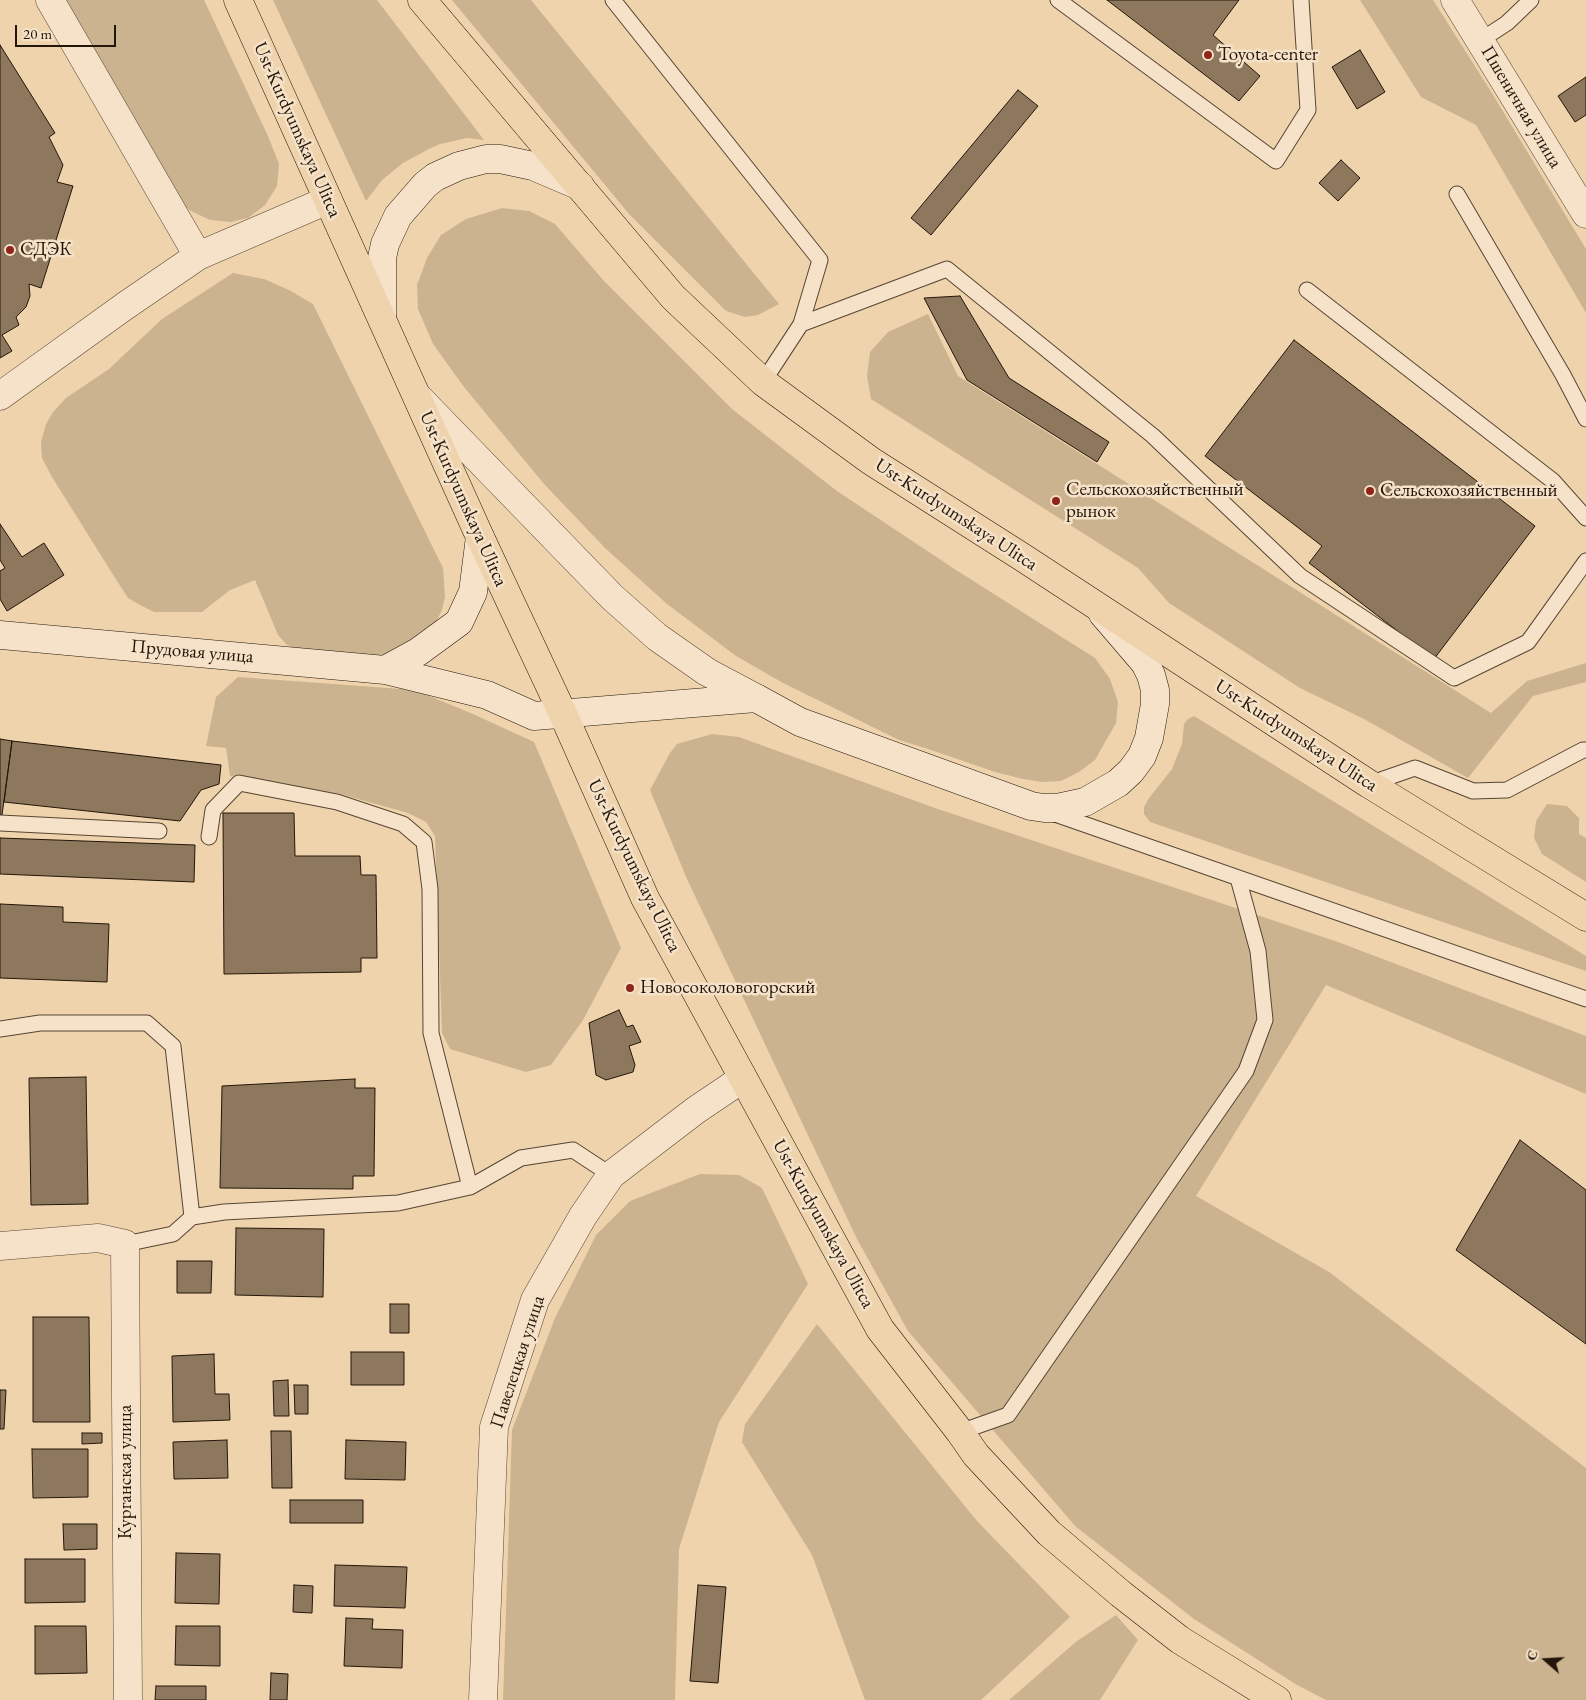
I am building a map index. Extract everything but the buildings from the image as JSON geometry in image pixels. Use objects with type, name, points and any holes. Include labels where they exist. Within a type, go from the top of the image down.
[{"type":"main road","name":"Ust-Kurdyumskaya Ulitca","points":[[238,0],[480,537],[563,714],[644,898],[880,1329],[976,1455],[1049,1533],[1180,1640],[1277,1700]]},
{"type":"main road","name":"Ust-Kurdyumskaya Ulitca","points":[[422,0],[673,297],[763,382],[871,461],[1096,605],[1369,784],[1586,917]]},
{"type":"street","points":[[50,0],[198,256]]},
{"type":"street","name":"Пшеничная улица","points":[[1455,0],[1586,214]]},
{"type":"street","points":[[382,318],[382,258],[385,244],[398,216],[425,185],[435,177],[459,166],[486,159],[500,158],[533,166],[580,186]]},
{"type":"street","points":[[0,396],[198,256],[328,200]]},
{"type":"street","points":[[416,394],[612,597],[657,637],[707,672],[800,722],[1032,806],[1057,808],[1085,802],[1101,794],[1118,783],[1131,771],[1142,756],[1149,738],[1156,704],[1151,674],[1145,662],[1096,605]]},
{"type":"street","points":[[385,670],[418,652],[458,622],[473,592],[480,537]]},
{"type":"street","name":"Прудовая улица","points":[[0,635],[385,670],[487,695],[534,716],[756,698]]},
{"type":"street","name":"Павелецкая улица","points":[[483,1700],[494,1427],[535,1300],[583,1216],[610,1176],[696,1110],[742,1079]]},
{"type":"street","points":[[0,1246],[98,1238],[125,1244]]},
{"type":"street","name":"Курганская улица","points":[[125,1244],[128,1700]]},
{"type":"lane","points":[[613,0],[820,260],[801,324],[763,382]]},
{"type":"lane","points":[[1058,0],[1276,161],[1308,110],[1301,0]]},
{"type":"lane","points":[[1480,40],[1507,23],[1531,0]]},
{"type":"lane","points":[[1457,194],[1563,375],[1586,419]]},
{"type":"lane","points":[[801,324],[947,269],[1153,436],[1300,576],[1454,678],[1528,642],[1586,561]]},
{"type":"lane","points":[[1307,290],[1553,481],[1586,518]]},
{"type":"lane","points":[[1369,784],[1415,768],[1472,791],[1507,790],[1586,750]]},
{"type":"lane","points":[[209,837],[213,810],[239,783],[354,807],[404,824],[424,842],[430,889],[431,1033],[470,1187]]},
{"type":"lane","points":[[1032,806],[1586,999]]},
{"type":"lane","points":[[0,823],[159,831]]},
{"type":"lane","points":[[960,1432],[1008,1415],[1246,1071],[1265,1020],[1258,951],[1238,878]]},
{"type":"lane","points":[[0,1029],[40,1023],[147,1024],[173,1046],[192,1217]]},
{"type":"lane","points":[[125,1244],[173,1234],[192,1217],[224,1212],[398,1203],[470,1187],[521,1158],[573,1150],[610,1176]]},
{"type":"shaded area","points":[[60,0],[204,0],[268,136],[279,164],[277,186],[265,205],[248,218],[231,222],[210,220],[191,211],[172,196]]},
{"type":"shaded area","points":[[273,0],[377,0],[484,140],[467,138],[440,144],[429,149],[403,163],[382,180],[366,201]]},
{"type":"shaded area","points":[[452,0],[531,0],[779,304],[758,315],[745,317],[726,311],[629,214]]},
{"type":"shaded area","points":[[1360,0],[1433,0],[1586,249],[1586,313],[1476,125],[1421,97]]},
{"type":"shaded area","points":[[502,208],[529,211],[555,224],[604,281],[732,409],[837,491],[956,570],[1095,658],[1110,679],[1118,702],[1116,723],[1095,760],[1079,772],[1061,781],[1042,782],[995,772],[899,740],[783,683],[736,656],[667,604],[605,548],[544,484],[464,387],[433,344],[418,309],[417,285],[427,258],[441,235],[466,219]]},
{"type":"shaded area","points":[[233,273],[264,279],[289,290],[313,304],[443,568],[445,597],[442,610],[432,630],[387,658],[304,655],[286,644],[278,635],[255,580],[230,590],[202,612],[154,612],[140,605],[128,598],[42,458],[41,442],[46,424],[53,412],[66,398],[109,369],[162,319]]},
{"type":"shaded area","points":[[928,314],[958,376],[1491,713],[1527,681],[1586,663],[1586,682],[1533,696],[1468,778],[1364,719],[1300,688],[1169,603],[1138,568],[871,399],[867,376],[870,352],[888,332]]},
{"type":"shaded area","points":[[238,677],[415,690],[534,742],[621,948],[583,1020],[551,1065],[526,1072],[450,1049],[442,1033],[435,836],[426,822],[408,813],[340,794],[230,776],[226,748],[206,746],[216,697]]},
{"type":"shaded area","points":[[1194,716],[1586,956],[1586,971],[1150,822],[1144,814],[1144,807],[1172,769],[1182,744],[1184,724]]},
{"type":"shaded area","points":[[712,734],[739,737],[935,808],[1338,942],[1586,1036],[1586,1094],[1326,985],[1196,1196],[1329,1272],[1586,1468],[1586,1700],[1326,1700],[1297,1685],[1194,1619],[1075,1526],[908,1331],[857,1239],[687,879],[650,790],[677,744]]},
{"type":"shaded area","points":[[1547,804],[1567,806],[1579,818],[1579,834],[1586,838],[1586,882],[1542,854],[1534,838],[1536,821]]},
{"type":"shaded area","points":[[700,1174],[739,1175],[762,1188],[808,1284],[719,1422],[679,1549],[675,1700],[503,1700],[512,1430],[555,1318],[596,1235],[630,1201]]},
{"type":"shaded area","points":[[817,1324],[977,1521],[1070,1617],[981,1700],[865,1700],[812,1555],[742,1442],[745,1424]]},
{"type":"shaded area","points":[[1116,1615],[1138,1640],[1100,1700],[1009,1700],[1077,1641]]},
{"type":"place","name":"Toyota-center","points":[[1208,55]]},
{"type":"place","name":"СДЭК","points":[[10,250]]},
{"type":"place","name":"Сельскохозяйственный","points":[[1370,491]]},
{"type":"place","name":"Сельскохозяйственный рынок","points":[[1056,501]]},
{"type":"place","name":"Новосоколовогорский","points":[[630,988]]}]
